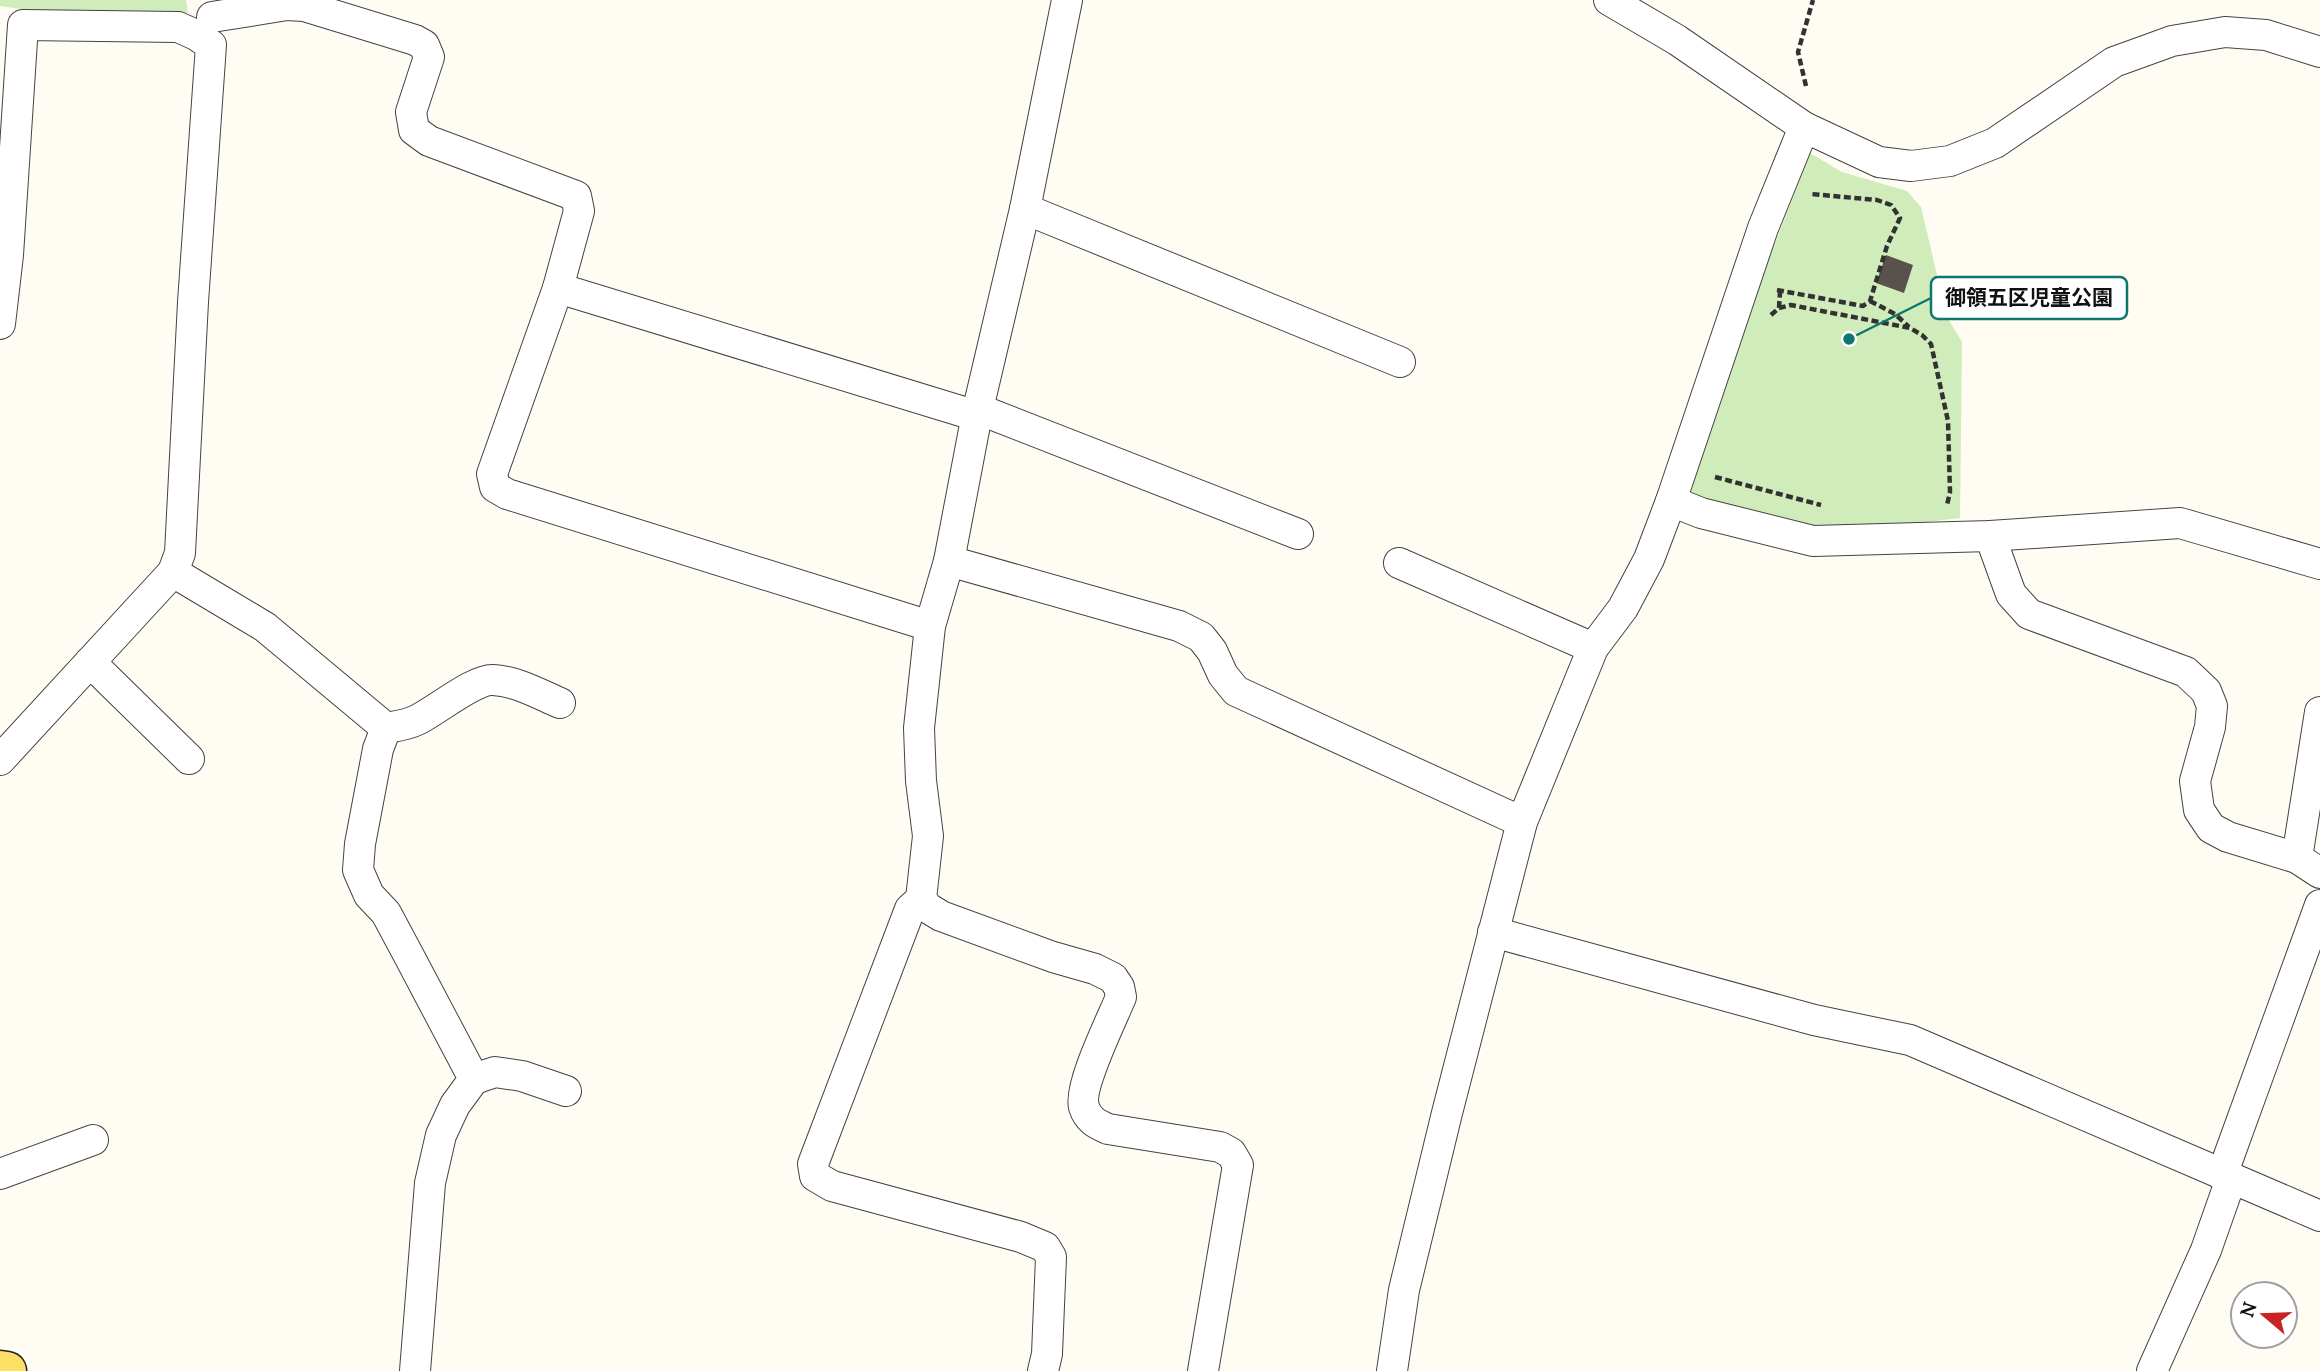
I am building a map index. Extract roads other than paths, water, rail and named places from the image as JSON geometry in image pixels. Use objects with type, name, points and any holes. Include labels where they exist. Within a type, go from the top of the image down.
[{"type":"main road","points":[[0,1370],[7,1371]]},
{"type":"street","points":[[1043,1371],[1047,1354],[1051,1257],[1045,1247],[1021,1237],[832,1186],[815,1176],[813,1164],[911,909],[921,899],[928,836],[921,781],[919,728],[930,626],[949,561],[1067,0]]},
{"type":"street","points":[[1609,0],[1677,40],[1804,127],[1879,162],[1911,166],[1950,161],[1995,143],[2114,62],[2172,41],[2225,32],[2266,35],[2320,52]]},
{"type":"street","points":[[0,324],[8,255],[23,25],[178,27],[196,34],[210,21],[287,5],[304,6],[415,40],[424,45],[429,57],[411,112],[414,130],[429,141],[576,196],[579,211],[558,288],[492,474],[495,487],[507,494],[930,626]]},
{"type":"street","points":[[0,760],[173,572],[180,553],[210,21]]},
{"type":"street","points":[[1392,1371],[1404,1290],[1522,822],[1593,648],[1623,608],[1649,559],[1763,228],[1804,127]]},
{"type":"street","points":[[1025,209],[1400,362]]},
{"type":"street","points":[[558,288],[978,413],[1298,534]]},
{"type":"street","points":[[1671,501],[1701,513],[1813,541],[1990,536],[2180,523],[2320,564]]},
{"type":"street","points":[[1990,536],[2011,594],[2029,614],[2186,672],[2206,691],[2212,706],[2210,727],[2195,781],[2199,810],[2211,828],[2228,837],[2309,866],[2320,712]]},
{"type":"street","points":[[949,561],[1179,626],[1201,637],[1212,651],[1223,675],[1236,691],[1522,822]]},
{"type":"street","points":[[1399,563],[1593,648]]},
{"type":"street","points":[[173,572],[265,627],[386,728],[417,720],[468,689],[491,680],[514,684],[560,703]]},
{"type":"street","points":[[90,662],[189,760]]},
{"type":"street","points":[[386,728],[378,749],[360,844],[358,870],[369,895],[386,913],[410,956],[474,1079]]},
{"type":"street","points":[[921,899],[928,908],[941,916],[1113,978],[1121,997],[1084,1089],[1084,1106],[1092,1121],[1108,1129],[1220,1147],[1231,1153],[1238,1165],[1203,1371]]},
{"type":"street","points":[[2152,1371],[2206,1250],[2227,1177],[2320,905]]},
{"type":"street","points":[[1493,932],[1814,1020],[1910,1041],[2320,1216]]},
{"type":"street","points":[[415,1371],[430,1183],[441,1135],[455,1105],[474,1079],[495,1072],[522,1076],[566,1091]]},
{"type":"street","points":[[0,1174],[93,1140]]},
{"type":"place","name":"御領五区児童公園","points":[[1849,339]]}]
